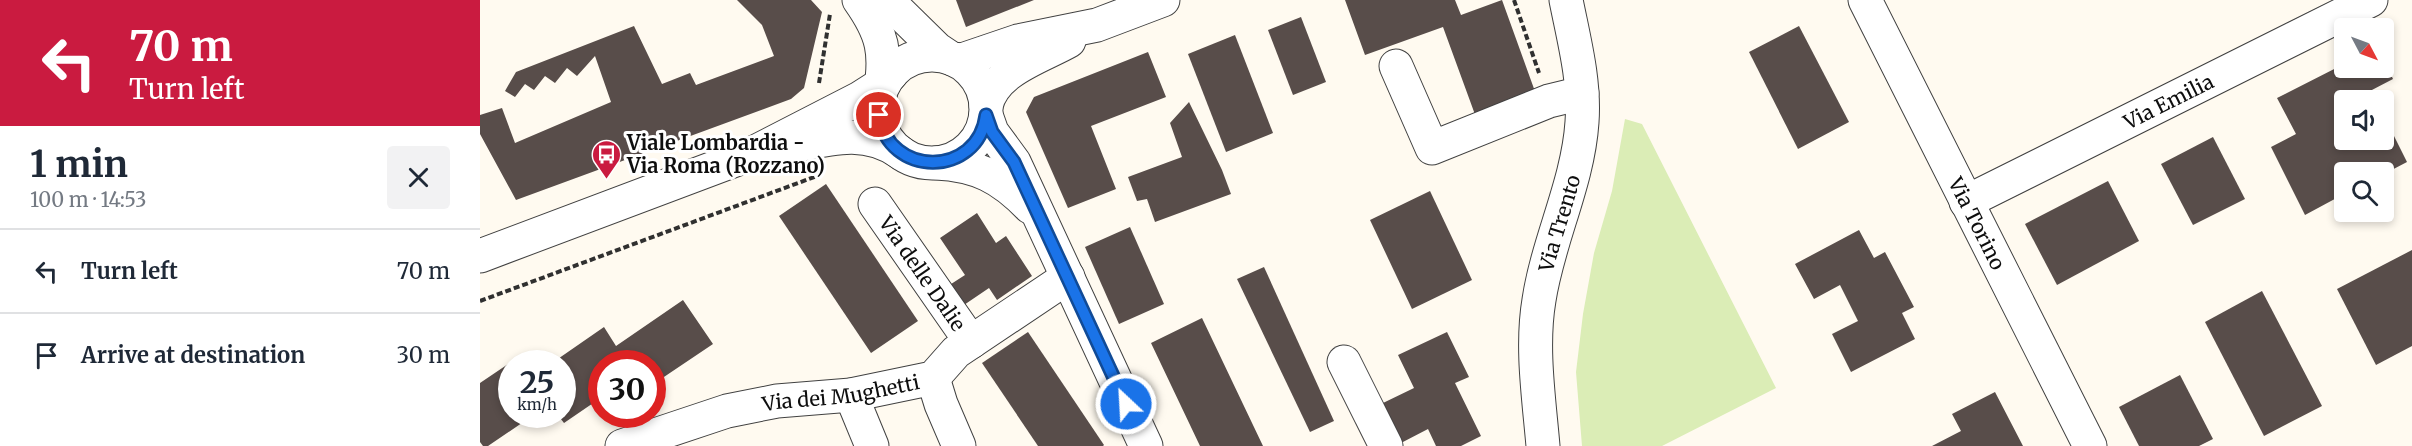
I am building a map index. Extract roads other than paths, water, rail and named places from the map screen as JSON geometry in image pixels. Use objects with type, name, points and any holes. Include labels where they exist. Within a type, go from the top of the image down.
[{"type":"street","points":[[887,0],[930,44],[965,66],[976,77],[983,91],[992,132],[1014,162],[1146,446]]},
{"type":"street","points":[[933,163],[951,159],[968,150],[981,132],[991,93],[1010,73],[1097,25],[1163,0]]},
{"type":"street","name":"Via Trento","points":[[1540,446],[1537,361],[1538,301],[1573,174],[1582,123],[1582,93],[1566,0]]},
{"type":"street","name":"Via Torino","points":[[1865,0],[2091,446]]},
{"type":"street","name":"Via Emilia","points":[[1966,202],[2371,0]]},
{"type":"street","points":[[845,6],[878,35],[885,66],[885,86],[879,112],[882,128],[891,144],[901,153]]},
{"type":"street","points":[[480,256],[751,154],[885,86],[903,64],[919,57],[934,55],[952,59],[967,59],[1018,41],[1097,25]]},
{"type":"street","points":[[1396,66],[1432,148],[1549,102],[1582,93]]},
{"type":"street","points":[[751,154],[853,136],[879,140],[918,161],[964,166],[995,177],[1012,188],[1040,217]]},
{"type":"street","name":"Via delle Dalie","points":[[875,204],[971,342]]},
{"type":"street","name":"Via dei Mughetti","points":[[622,446],[727,411],[777,401],[851,395],[933,378],[956,352],[1068,277]]},
{"type":"street","points":[[1344,362],[1386,446]]},
{"type":"street","points":[[933,378],[941,404],[959,446]]},
{"type":"street","points":[[851,395],[872,446]]},
{"type":"place","name":"Viale Lombardia - Via Roma (Rozzano)","points":[[606,180]]}]
